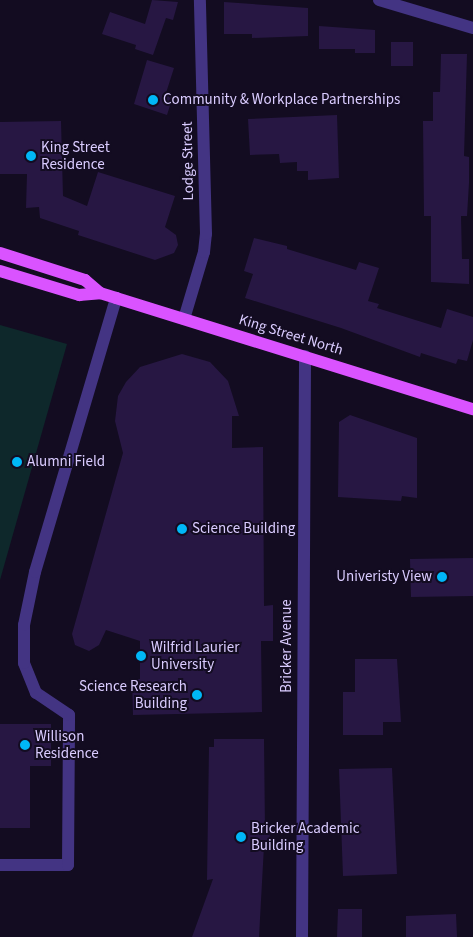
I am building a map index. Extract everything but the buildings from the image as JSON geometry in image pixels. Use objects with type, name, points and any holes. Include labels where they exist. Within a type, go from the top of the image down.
[{"type":"main road","name":"King Street North","points":[[0,253],[85,280],[100,293]]},
{"type":"main road","name":"King Street North","points":[[0,271],[78,295],[100,293],[473,409]]},
{"type":"street","name":"Lodge Street","points":[[184,319],[204,252],[206,234],[200,0]]},
{"type":"street","points":[[379,0],[473,28]]},
{"type":"street","points":[[0,865],[68,865],[69,715],[36,693],[24,663],[24,625],[35,572],[116,298]]},
{"type":"street","name":"Bricker Avenue","points":[[302,937],[305,356]]},
{"type":"green space","name":"Alumni Field","points":[[0,325],[67,344],[0,580]]},
{"type":"place","name":"Community & Workplace Partnerships","points":[[153,100]]},
{"type":"place","name":"King Street Residence","points":[[31,156]]},
{"type":"place","name":"Alumni Field","points":[[17,462]]},
{"type":"place","name":"Science Building","points":[[182,529]]},
{"type":"place","name":"Univeristy View","points":[[442,577]]},
{"type":"place","name":"Wilfrid Laurier University","points":[[141,656]]},
{"type":"place","name":"Science Research Building","points":[[197,695]]},
{"type":"place","name":"Willison Residence","points":[[25,745]]},
{"type":"place","name":"Bricker Academic Building","points":[[241,837]]}]
